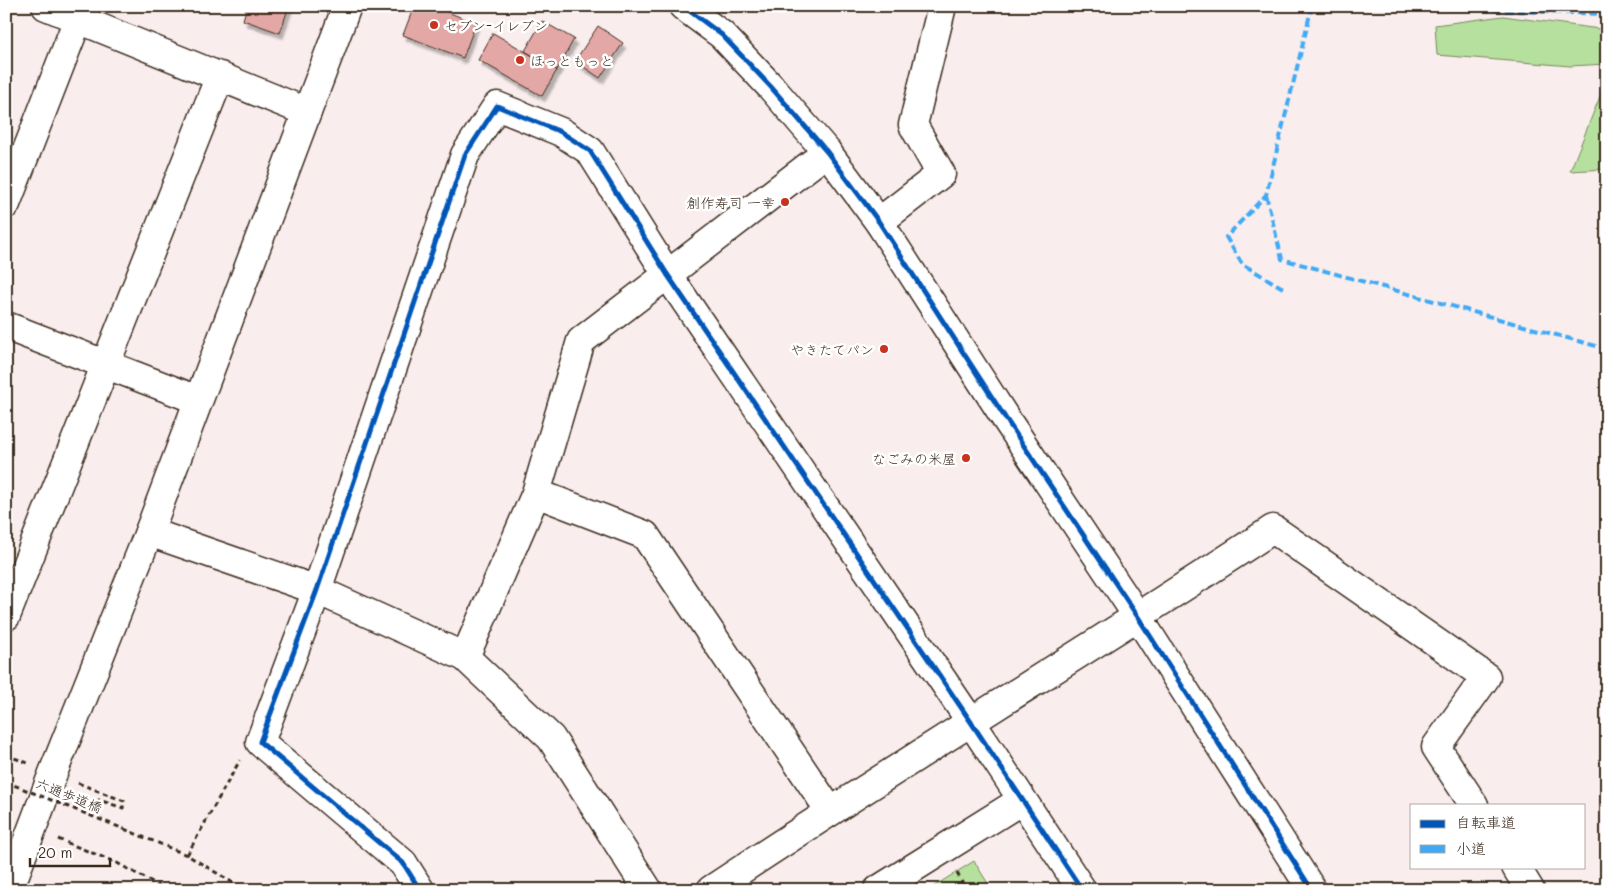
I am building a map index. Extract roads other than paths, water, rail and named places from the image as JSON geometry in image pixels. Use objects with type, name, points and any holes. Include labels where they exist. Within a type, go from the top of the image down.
[{"type":"street","points":[[46,6],[307,112]]},
{"type":"street","points":[[9,890],[53,773],[149,532],[347,6]]},
{"type":"street","points":[[683,6],[722,35],[771,87],[828,152],[879,222],[1006,419],[1138,617],[1312,890]]},
{"type":"street","points":[[879,222],[941,174],[913,125],[942,6]]},
{"type":"street","points":[[6,204],[78,19]]},
{"type":"street","points":[[6,616],[220,76]]},
{"type":"street","points":[[420,890],[403,863],[260,742],[317,590],[465,154],[497,106],[561,132],[590,151],[667,274],[971,722],[1082,890]]},
{"type":"street","points":[[465,657],[536,492],[581,341],[828,152]]},
{"type":"street","points":[[6,326],[198,400]]},
{"type":"street","points":[[536,492],[645,535],[830,810]]},
{"type":"street","points":[[711,890],[830,810],[1138,617],[1273,529],[1486,677],[1436,747],[1473,804]]},
{"type":"street","points":[[149,532],[317,590],[465,657],[551,738],[648,890]]},
{"type":"street","points":[[878,890],[1022,800]]},
{"type":"street","points":[[1517,868],[1530,890]]},
{"type":"place","name":"セブン-イレブン","points":[[434,25]]},
{"type":"place","name":"ほっともっと","points":[[520,60]]},
{"type":"place","name":"創作寿司 一幸","points":[[785,202]]},
{"type":"place","name":"やきたてパン","points":[[884,349]]},
{"type":"place","name":"なごみの米屋","points":[[966,458]]}]
